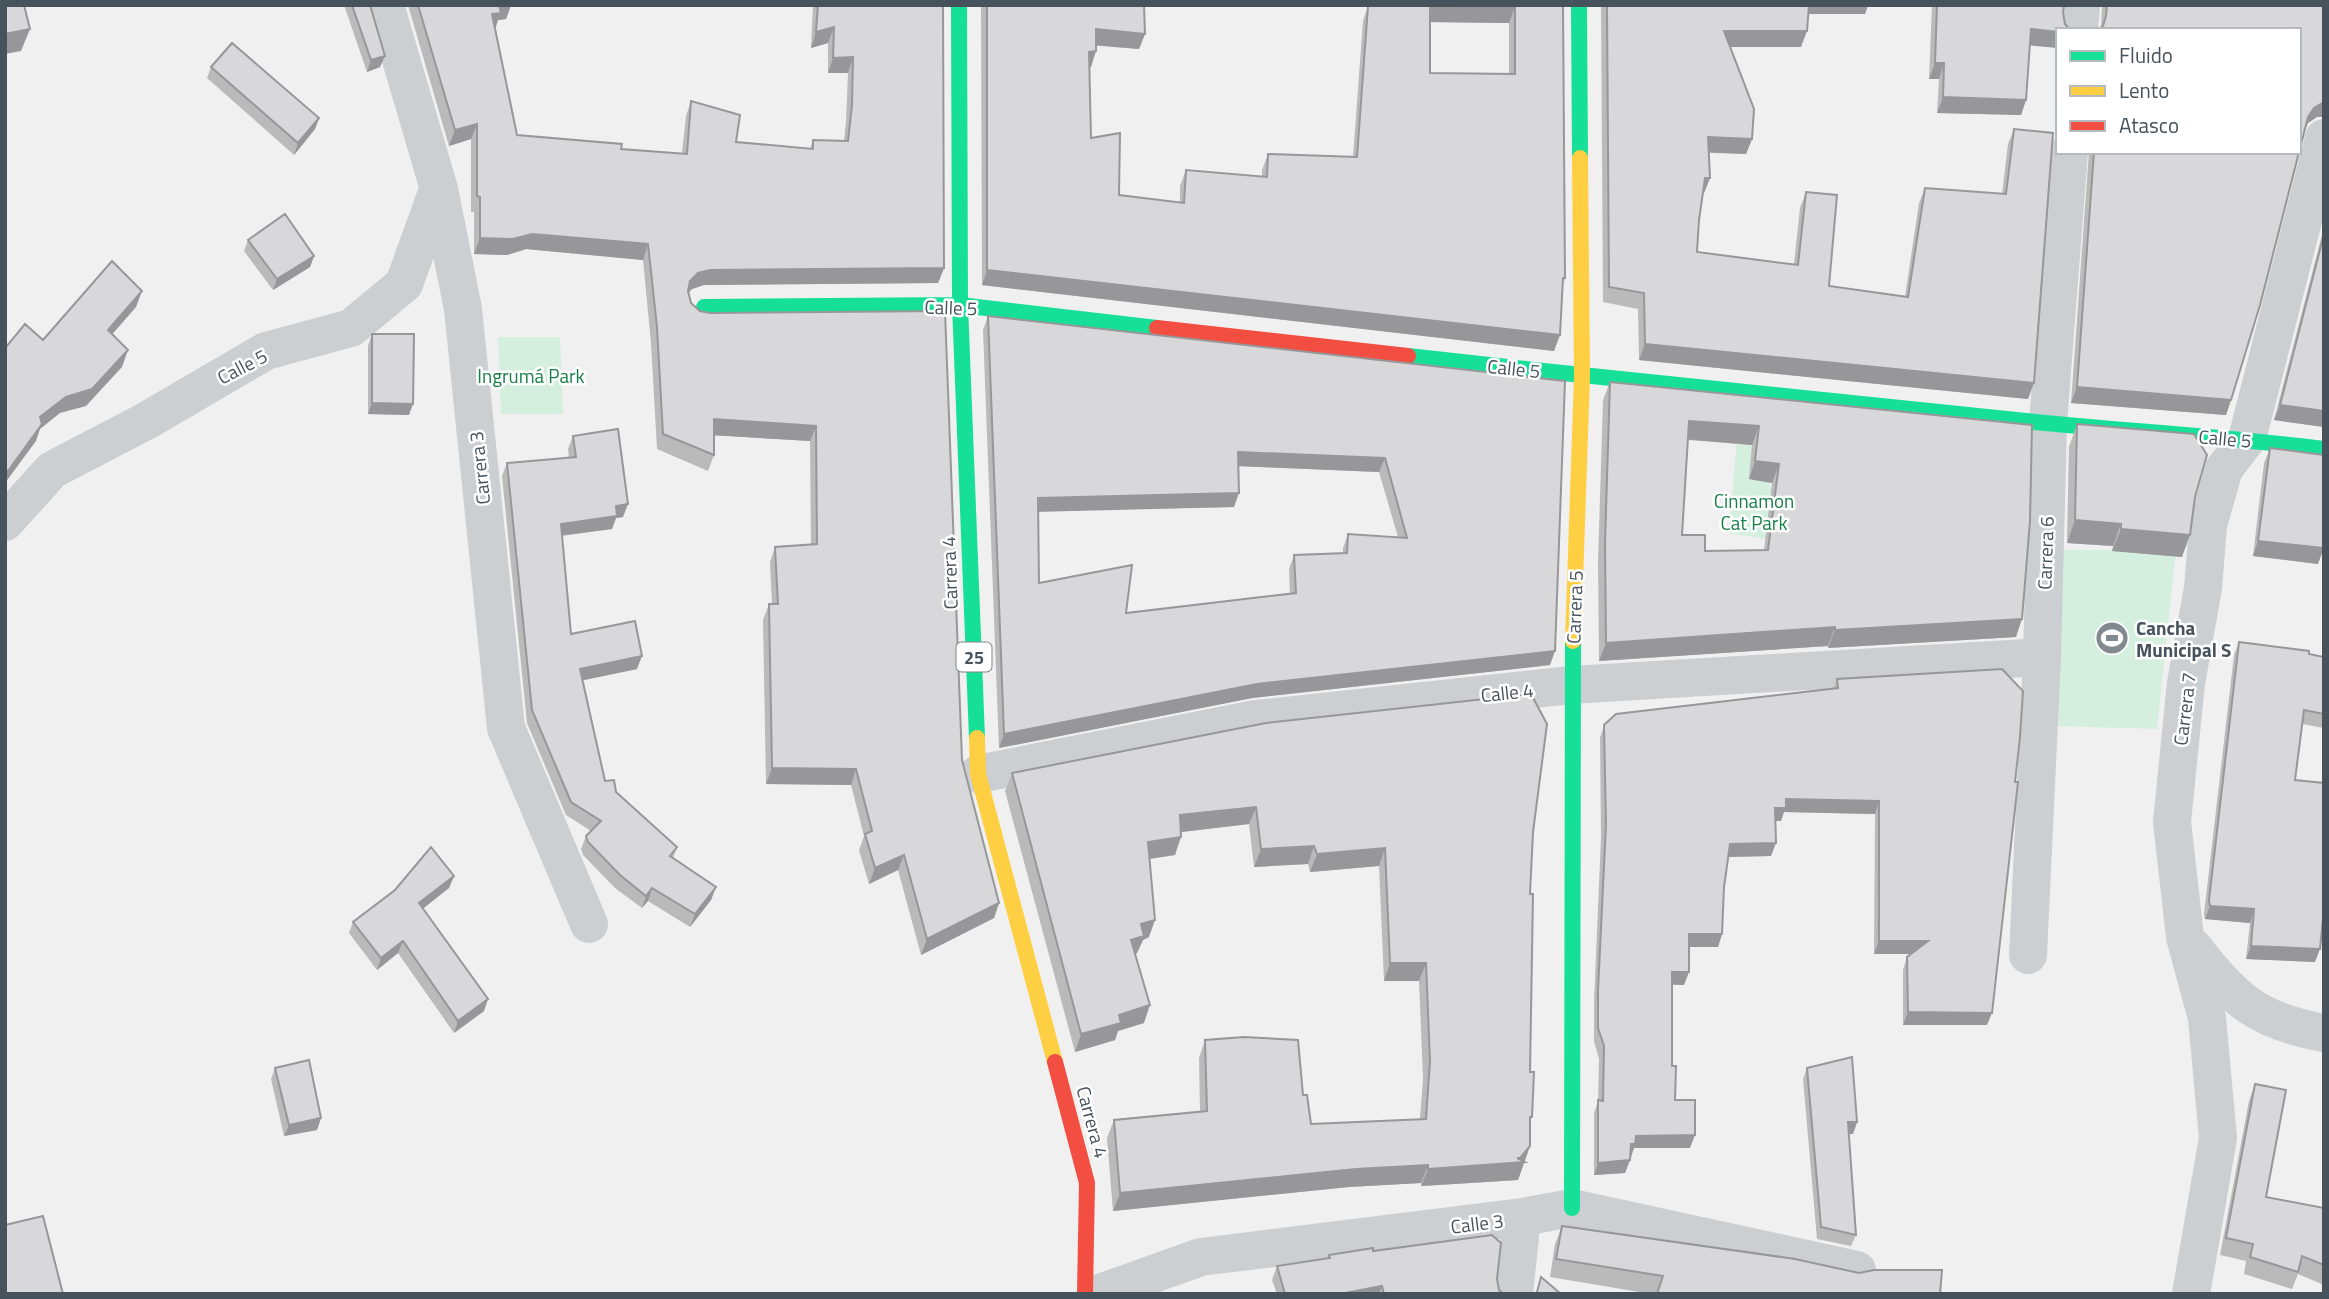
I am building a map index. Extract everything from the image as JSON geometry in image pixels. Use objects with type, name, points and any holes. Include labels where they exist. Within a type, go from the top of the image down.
[{"type":"street","name":"Carrera 3","points":[[385,5],[439,189],[463,309],[506,728],[589,924]]},
{"type":"street","name":"Carrera 4","points":[[959,5],[960,305],[978,774],[1087,1183],[1086,1294]]},
{"type":"street","name":"Carrera 5","points":[[1572,1208],[1571,685],[1582,376],[1579,5]]},
{"type":"street","points":[[2079,28],[2081,5]]},
{"type":"street","name":"Carrera 7","points":[[2191,1294],[2218,1138],[2207,1018],[2185,937],[2172,822],[2186,683],[2203,588],[2208,525],[2224,469],[2247,439],[2324,138]]},
{"type":"street","name":"Carrera 6","points":[[2028,955],[2042,657],[2048,423],[2069,154]]},
{"type":"street","name":"Calle 5","points":[[5,522],[52,470],[146,421],[266,351],[351,328],[404,284],[439,189]]},
{"type":"street","name":"Calle 5","points":[[704,307],[960,305],[1582,376],[2048,423],[2247,439],[2324,449]]},
{"type":"street","name":"Calle 4","points":[[978,774],[1256,719],[1571,685],[2042,657]]},
{"type":"street","points":[[2185,937],[2215,975],[2258,1013],[2278,1023],[2324,1033]]},
{"type":"street","name":"Calle 3","points":[[1097,1294],[1201,1257],[1522,1217],[1572,1208],[1857,1270]]},
{"type":"street","points":[[1514,1294],[1522,1217]]},
{"type":"green space","name":"Ingrumá Park","points":[[498,337],[560,337],[563,414],[501,414]]},
{"type":"green space","name":"Cinnamon Cat Park","points":[[1739,412],[1770,471],[1770,486],[1779,505],[1789,543],[1729,533]]},
{"type":"green space","name":"Cancha Municipal S","points":[[2063,550],[2176,550],[2157,729],[2052,726]]},
{"type":"building","points":[[5,5],[24,5],[30,29],[5,34]]},
{"type":"building","points":[[352,5],[370,5],[385,56],[371,60]]},
{"type":"building","points":[[418,5],[499,5],[501,13],[492,14],[517,135],[622,144],[621,149],[687,154],[691,101],[740,115],[736,142],[813,149],[813,140],[848,141],[853,57],[833,58],[834,27],[816,32],[818,5],[943,5],[944,268],[710,270],[698,273],[690,281],[688,291],[691,303],[700,311],[710,313],[945,311],[962,760],[999,903],[927,939],[904,855],[875,868],[865,834],[872,831],[856,769],[772,768],[769,604],[778,604],[775,547],[817,544],[816,426],[714,419],[714,455],[663,434],[657,327],[648,244],[532,234],[513,239],[480,238],[477,124],[455,130]]},
{"type":"building","points":[[987,5],[1144,5],[1145,34],[1096,29],[1096,51],[1089,52],[1091,138],[1120,133],[1119,195],[1184,203],[1186,170],[1267,177],[1268,154],[1357,157],[1368,6],[1563,5],[1565,278],[1560,335],[987,270]],"holes":[[[1430,6],[1515,7],[1515,74],[1430,73]]]},
{"type":"building","points":[[1607,5],[1809,5],[1807,31],[1724,31],[1754,109],[1752,139],[1708,137],[1710,178],[1705,178],[1697,252],[1798,265],[1806,192],[1837,195],[1829,286],[1908,297],[1925,188],[2006,194],[2014,129],[2053,133],[2034,383],[1645,344],[1644,293],[1609,287]]},
{"type":"building","points":[[1937,5],[2064,5],[2065,24],[2068,28],[2056,28],[2056,32],[2031,29],[2026,100],[1943,97],[1944,63],[1935,63]]},
{"type":"building","points":[[2107,5],[2324,5],[2324,102],[2314,108],[2308,117],[2301,144],[2301,28],[2100,28]]},
{"type":"building","points":[[232,43],[319,118],[298,143],[211,67]]},
{"type":"building","points":[[2094,154],[2299,154],[2260,305],[2231,400],[2077,387]]},
{"type":"building","points":[[285,214],[314,256],[277,279],[248,240]]},
{"type":"building","points":[[2324,234],[2324,411],[2280,405]]},
{"type":"building","points":[[112,261],[142,291],[108,330],[128,350],[92,389],[66,397],[40,417],[42,424],[5,475],[5,348],[25,324],[43,340]]},
{"type":"building","points":[[988,316],[1565,381],[1555,651],[1257,684],[1004,734]],"holes":[[[1238,452],[1385,458],[1407,538],[1348,534],[1347,553],[1294,555],[1296,593],[1126,613],[1132,565],[1039,583],[1038,498],[1239,493]]]},
{"type":"building","points":[[372,334],[414,334],[413,404],[372,403]]},
{"type":"building","points":[[1610,382],[2032,425],[2030,521],[2022,619],[1835,630],[1835,627],[1606,643],[1605,543]],"holes":[[[1689,421],[1759,426],[1755,461],[1779,464],[1768,550],[1705,551],[1705,535],[1682,535]]]},
{"type":"building","points":[[2077,424],[2194,434],[2207,455],[2195,497],[2190,535],[2121,529],[2121,524],[2075,520]]},
{"type":"building","points":[[618,429],[628,504],[616,506],[617,516],[561,524],[571,634],[635,621],[642,656],[580,669],[605,781],[614,780],[616,792],[677,847],[670,856],[716,887],[695,914],[652,888],[646,896],[620,875],[588,842],[586,836],[601,821],[571,802],[532,710],[507,463],[576,457],[573,436]]},
{"type":"building","points":[[2270,448],[2324,455],[2324,548],[2258,541]]},
{"type":"building","points":[[2239,642],[2309,651],[2309,654],[2324,657],[2324,714],[2304,710],[2295,780],[2324,783],[2324,908],[2320,949],[2251,946],[2254,909],[2210,906]]},
{"type":"building","points":[[2002,669],[2023,691],[2015,782],[2018,782],[1992,1013],[1908,1012],[1907,957],[1928,941],[1879,941],[1879,801],[1786,799],[1786,808],[1775,808],[1776,843],[1730,844],[1724,887],[1722,934],[1689,934],[1689,972],[1672,972],[1672,1066],[1676,1066],[1675,1100],[1695,1100],[1695,1135],[1636,1136],[1635,1144],[1631,1144],[1630,1160],[1598,1163],[1598,1100],[1603,1101],[1604,1046],[1598,1028],[1598,991],[1606,824],[1604,725],[1616,714],[1838,688],[1837,679]]},
{"type":"building","points":[[1531,694],[1547,724],[1533,832],[1530,894],[1533,894],[1530,1072],[1534,1072],[1532,1117],[1530,1146],[1517,1158],[1525,1162],[1428,1169],[1428,1165],[1356,1169],[1120,1193],[1114,1120],[1207,1111],[1205,1040],[1244,1037],[1298,1040],[1303,1095],[1307,1095],[1311,1124],[1426,1119],[1430,1061],[1426,963],[1390,963],[1385,848],[1317,854],[1314,846],[1261,849],[1256,807],[1180,815],[1181,837],[1148,842],[1155,920],[1141,924],[1144,936],[1131,940],[1150,1005],[1119,1015],[1121,1023],[1081,1034],[1012,773],[1266,723]]},
{"type":"building","points":[[431,847],[454,876],[419,903],[488,999],[458,1021],[403,941],[381,958],[353,922],[395,890]]},
{"type":"building","points":[[1852,1057],[1857,1122],[1848,1122],[1856,1235],[1821,1227],[1807,1068]]},
{"type":"building","points":[[309,1060],[321,1118],[289,1125],[275,1068]]},
{"type":"building","points":[[2255,1084],[2286,1090],[2266,1197],[2324,1208],[2324,1265],[2302,1256],[2298,1272],[2250,1257],[2253,1244],[2226,1238]]},
{"type":"building","points":[[43,1216],[63,1294],[5,1294],[5,1225]]},
{"type":"building","points":[[1562,1226],[1795,1259],[1859,1273],[1874,1270],[1942,1270],[1940,1294],[1657,1294],[1663,1276],[1556,1259]]},
{"type":"building","points":[[1492,1235],[1501,1243],[1497,1279],[1499,1290],[1503,1294],[1384,1294],[1382,1286],[1340,1294],[1285,1294],[1277,1266],[1373,1248],[1373,1251]]},
{"type":"building","points":[[1541,1277],[1561,1294],[1536,1294]]},
{"type":"traffic: fast","points":[[959,5],[960,305],[977,738]]},
{"type":"traffic: fast","points":[[1579,5],[1580,158]]},
{"type":"traffic: fast","points":[[704,307],[960,305],[1157,328]]},
{"type":"traffic: fast","points":[[1408,356],[1885,407],[2324,449]]},
{"type":"traffic: fast","points":[[1572,1208],[1573,641]]},
{"type":"traffic: slow","points":[[1573,641],[1582,376],[1580,158]]},
{"type":"traffic: slow","points":[[977,738],[978,774],[1055,1062]]},
{"type":"traffic: jam","points":[[1157,328],[1408,356]]},
{"type":"traffic: jam","points":[[1055,1062],[1087,1183],[1085,1294]]},
{"type":"place","name":"Cancha Municipal S","points":[[2112,638]]}]
